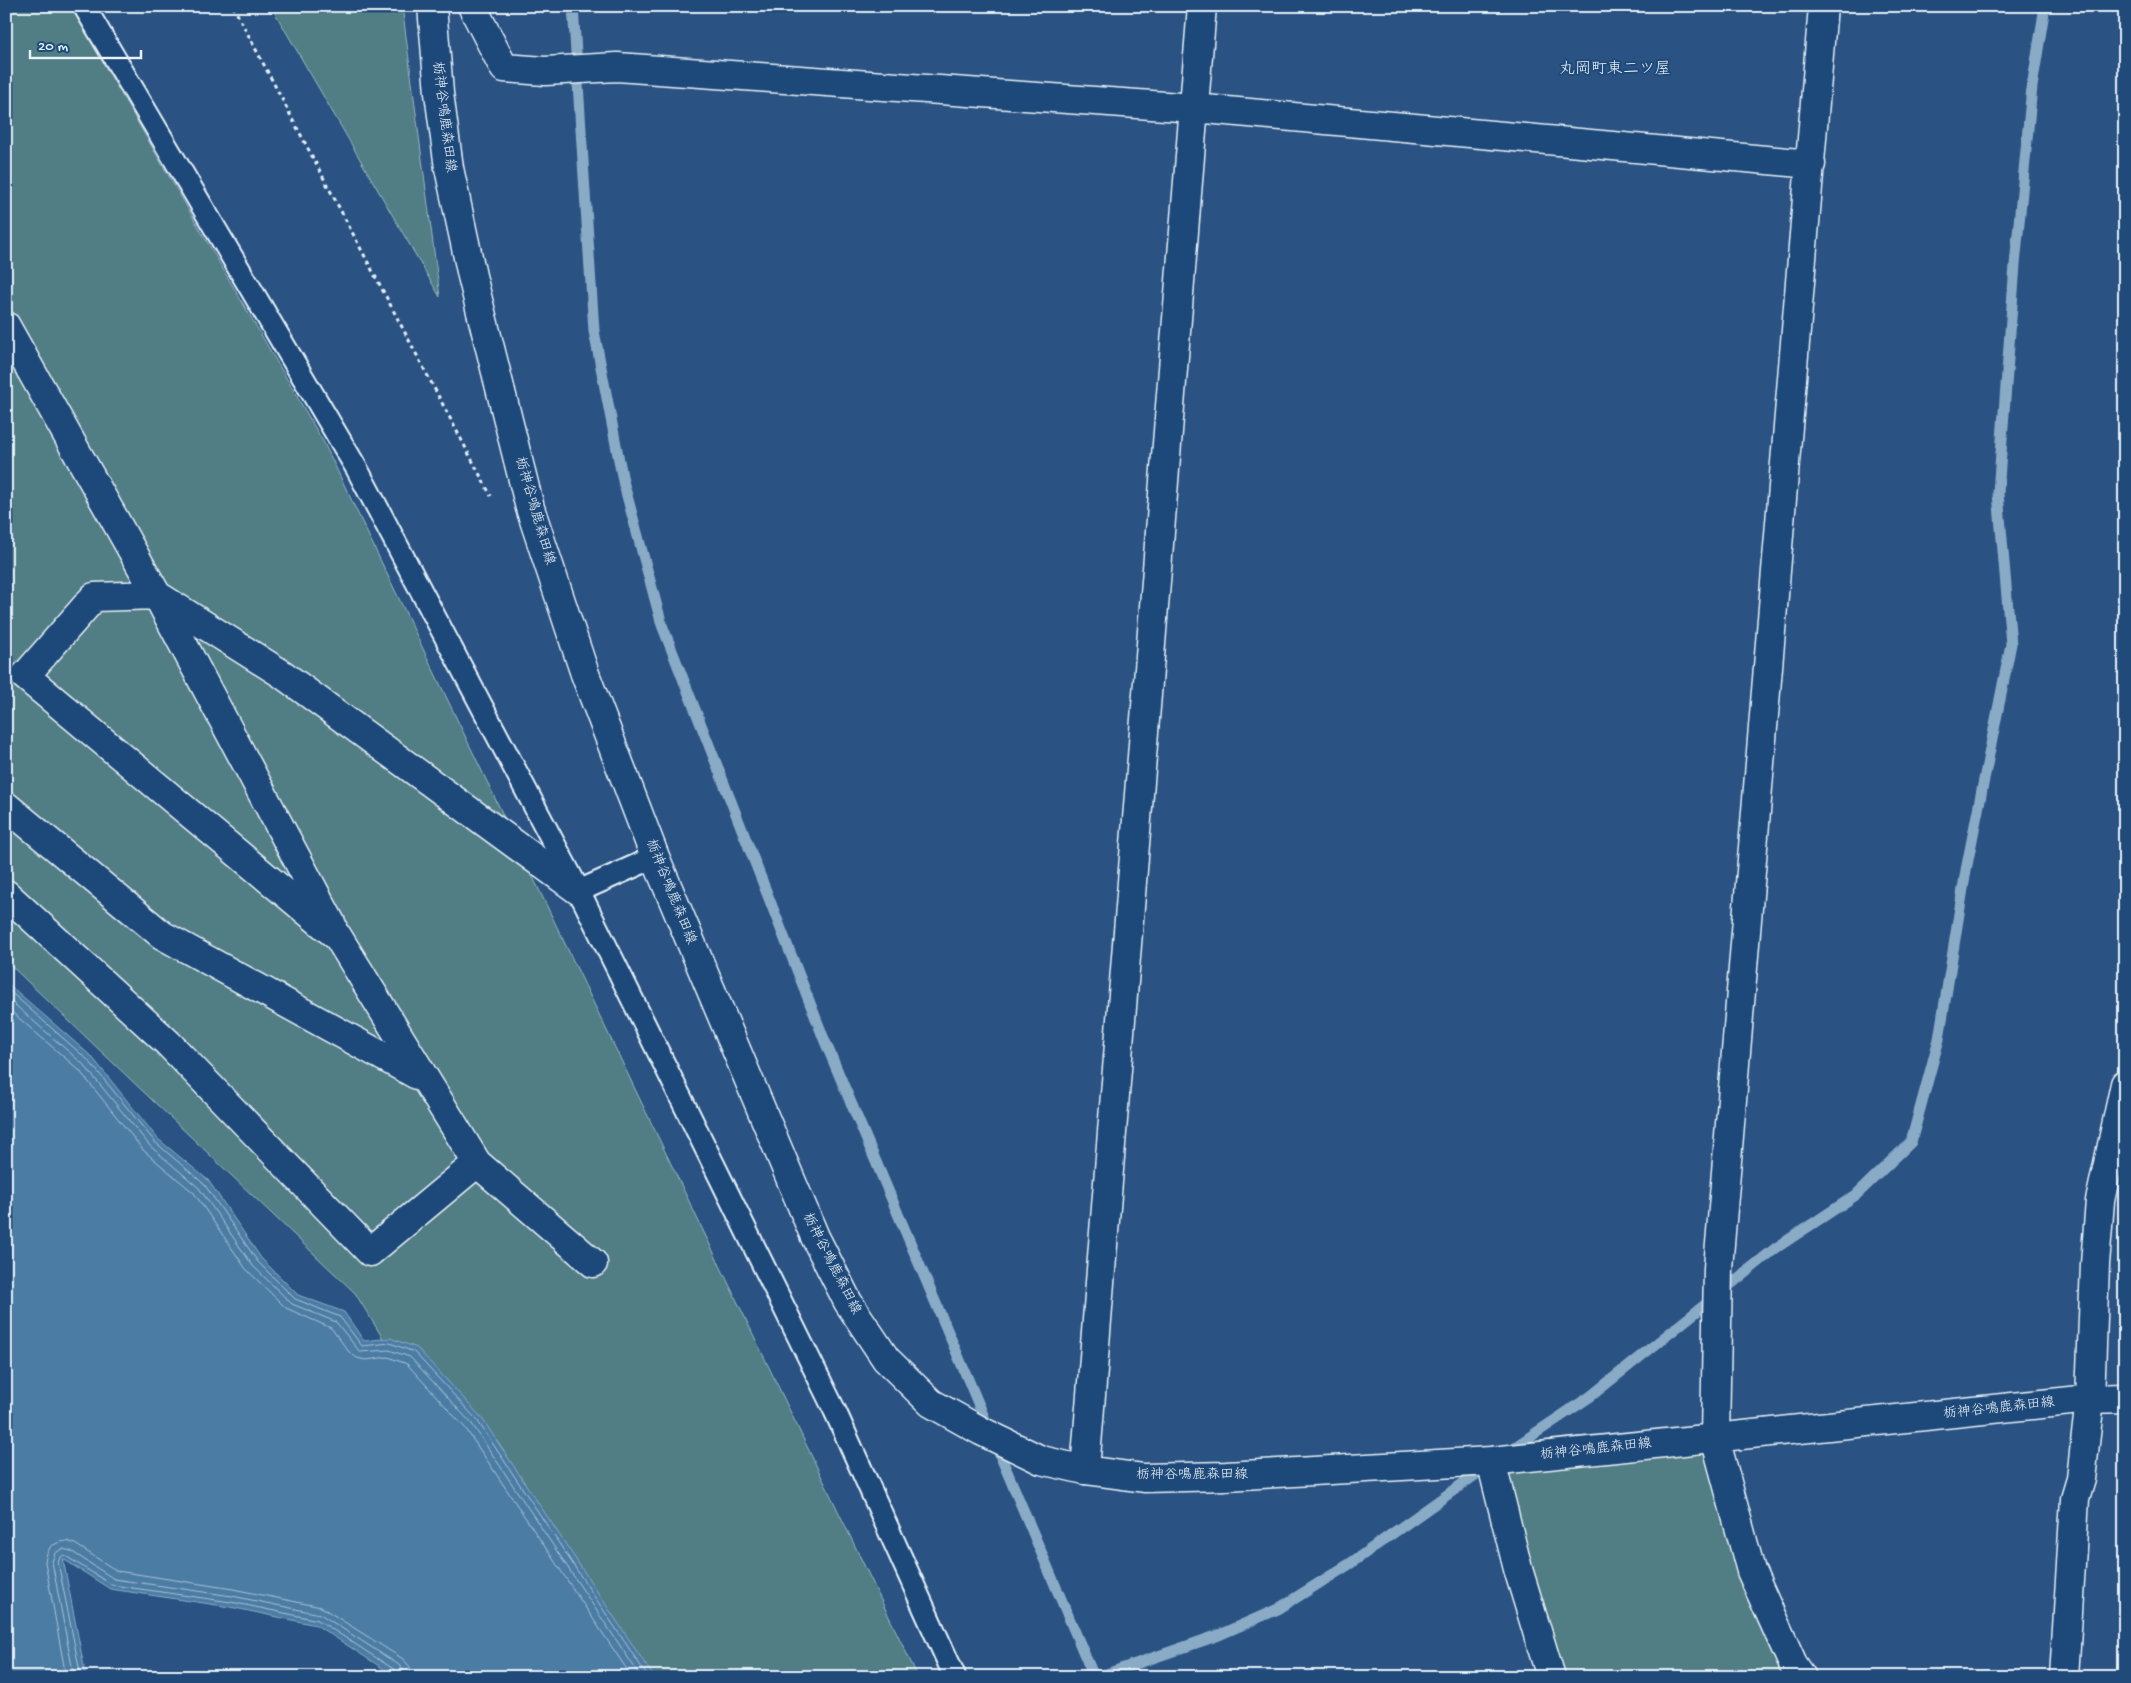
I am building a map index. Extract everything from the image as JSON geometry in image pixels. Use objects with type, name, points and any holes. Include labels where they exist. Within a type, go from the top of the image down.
[{"type":"street","name":"栃神谷鳴鹿森田線","points":[[432,6],[439,93],[449,168],[472,276],[530,508],[585,674],[655,857],[815,1237],[848,1302],[886,1359],[931,1402],[981,1431],[1041,1460],[1085,1470],[1144,1478],[1226,1476],[1491,1461],[2090,1399],[2125,1398]]},
{"type":"street","points":[[472,6],[504,68],[545,71],[617,66],[1194,108],[1811,164]]},
{"type":"street","points":[[1085,1470],[1202,6]]},
{"type":"street","points":[[1802,1677],[1793,1664],[1751,1571],[1716,1438],[1718,1268],[1823,6]]},
{"type":"street","points":[[6,326],[157,595],[338,937],[477,1162],[594,1263]]},
{"type":"street","points":[[338,937],[16,680],[94,597],[157,595],[282,674],[579,891]]},
{"type":"street","points":[[6,806],[162,935],[426,1080]]},
{"type":"street","points":[[6,894],[168,1043],[370,1252],[477,1162]]},
{"type":"street","points":[[2064,1677],[2075,1499],[2081,1479],[2090,1399],[2095,1264],[2100,1201],[2125,1084]]},
{"type":"street","points":[[1491,1461],[1518,1570],[1551,1677]]},
{"type":"lane","points":[[84,6],[357,469],[579,891],[835,1411],[954,1677]]},
{"type":"lane","points":[[579,891],[655,857]]},
{"type":"path","points":[[233,6],[492,498]]},
{"type":"green space","points":[[6,6],[70,6],[324,443],[918,1677],[592,1677],[355,1293],[6,961]]},
{"type":"green space","points":[[271,6],[402,6],[440,297]]},
{"type":"green space","points":[[1715,1438],[1751,1571],[1809,1677],[1551,1677],[1491,1461]]},
{"type":"water","points":[[6,982],[92,1057],[158,1139],[208,1180],[261,1258],[298,1295],[344,1312],[364,1341],[390,1338],[417,1348],[481,1417],[654,1677],[396,1677],[316,1625],[230,1607],[110,1589],[63,1559],[86,1677],[6,1677]]},
{"type":"waterway","points":[[573,6],[594,331],[623,481],[662,625],[824,1039],[1094,1677]]},
{"type":"waterway","points":[[1506,1453],[1591,1396],[1776,1248],[1856,1195],[1911,1142],[1939,1039],[1966,870],[2011,644],[1998,493],[2015,265],[2032,87],[2045,6]]},
{"type":"waterway","points":[[1098,1677],[1219,1635],[1278,1609],[1351,1563],[1485,1468]]},
{"type":"district","name":"丸岡町東二ツ屋","points":[[1615,70]]}]
